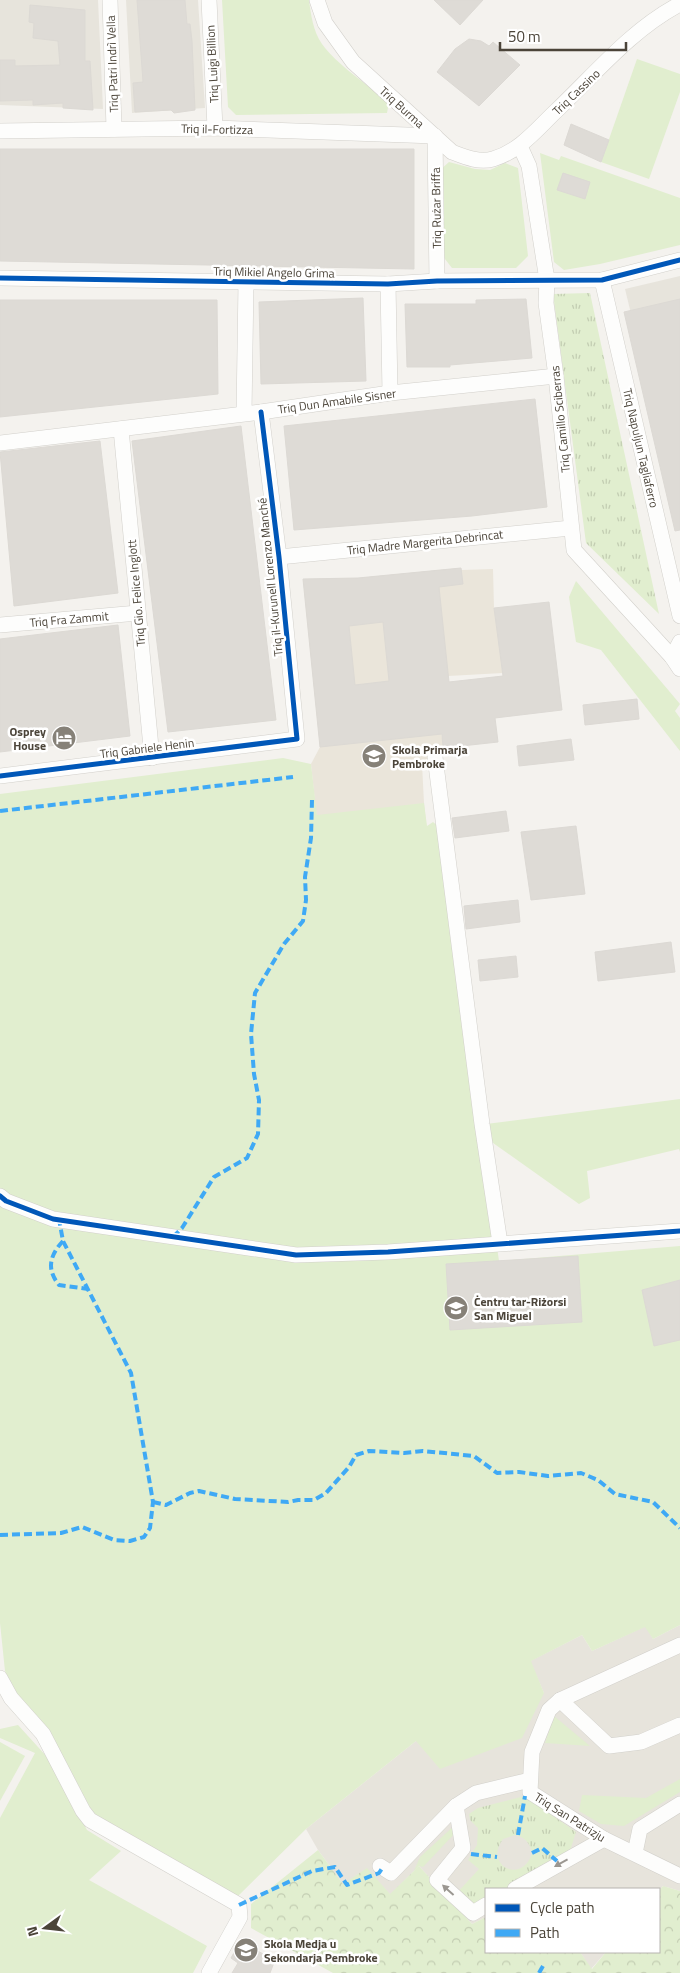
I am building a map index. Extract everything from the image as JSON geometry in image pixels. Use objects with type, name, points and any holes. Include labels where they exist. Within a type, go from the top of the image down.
[{"type":"street","name":"Triq Patri Indrì Vella","points":[[110,0],[114,129]]},
{"type":"street","name":"Triq Luigi Billion","points":[[210,0],[215,128]]},
{"type":"street","name":"Triq Burma","points":[[317,0],[325,23],[353,62],[452,152],[472,159],[492,159],[520,146]]},
{"type":"street","name":"Triq Cassino","points":[[520,146],[624,45],[650,24],[680,4]]},
{"type":"street","name":"Triq il-Fortizza","points":[[0,131],[215,128],[435,136]]},
{"type":"street","name":"Triq Rużar Briffa","points":[[435,136],[436,281]]},
{"type":"street","name":"Triq Camillo Sciberras","points":[[520,146],[529,166],[547,280],[546,303],[556,376],[574,550],[676,663]]},
{"type":"street","name":"Triq Mikiel Angelo Grima","points":[[0,278],[388,284],[436,281],[602,280],[680,260]]},
{"type":"street","name":"Triq Napuljun Tagliaferro","points":[[602,280],[680,616]]},
{"type":"street","points":[[244,413],[246,282]]},
{"type":"street","points":[[388,284],[390,393]]},
{"type":"street","name":"Triq Dun Amabile Sisner","points":[[0,443],[261,412],[390,393],[556,376]]},
{"type":"street","name":"Triq il-Kurunell Lorenzo Manché","points":[[261,412],[279,557],[297,740]]},
{"type":"street","name":"Triq Gio. Felice Inglott","points":[[121,429],[152,758]]},
{"type":"street","name":"Triq Madre Margerita Debrincat","points":[[279,557],[571,528]]},
{"type":"street","name":"Triq Fra Zammit","points":[[0,624],[138,613]]},
{"type":"street","points":[[676,663],[680,642]]},
{"type":"street","name":"Triq Gabriele Henin","points":[[0,776],[297,740]]},
{"type":"street","points":[[435,757],[482,1124],[500,1243]]},
{"type":"street","points":[[0,1196],[53,1219],[296,1255],[388,1252],[680,1231]]},
{"type":"street","points":[[530,1780],[532,1752],[549,1710],[560,1700],[680,1645]]},
{"type":"street","points":[[0,1678],[11,1698],[43,1734],[82,1811],[90,1820],[239,1904],[240,1917],[209,1973]]},
{"type":"street","points":[[560,1700],[609,1746],[641,1742],[680,1725]]},
{"type":"street","name":"Triq San Patrizju","points":[[380,1866],[391,1873],[456,1806],[476,1793],[530,1780],[530,1792],[604,1840],[635,1853],[680,1876]]},
{"type":"street","points":[[635,1853],[640,1829],[680,1804]]},
{"type":"street","points":[[456,1806],[463,1848],[437,1880],[473,1913],[485,1906]]},
{"type":"street","points":[[516,1888],[604,1840]]},
{"type":"shaded area","points":[[0,0],[98,0],[103,109],[0,105]]},
{"type":"shaded area","points":[[126,0],[198,0],[205,108],[132,113]]},
{"type":"shaded area","points":[[680,276],[680,515],[625,289]]},
{"type":"shaded area","name":"Skola Primarja Pembroke","points":[[460,568],[462,570],[493,569],[494,608],[503,673],[448,676],[441,728],[443,748],[422,764],[424,803],[438,938],[331,950],[311,764],[320,747],[303,579],[358,578]]},
{"type":"shaded area","points":[[680,1625],[680,1891],[663,1886],[660,1890],[660,1888],[485,1888],[485,1918],[472,1924],[419,1866],[390,1895],[343,1884],[318,1850],[306,1829],[416,1741],[544,1693],[530,1661],[582,1635],[592,1651],[646,1626],[653,1639]]},
{"type":"shaded area","points":[[581,1953],[605,1953],[591,1969]]},
{"type":"green space","points":[[222,0],[309,0],[314,28],[322,44],[344,67],[389,102],[387,113],[236,115],[228,107]]},
{"type":"green space","points":[[637,59],[680,74],[680,92],[649,179],[601,162]]},
{"type":"green space","points":[[540,153],[559,160],[561,156],[680,198],[680,245],[600,264],[564,270],[554,262]]},
{"type":"green space","points":[[449,162],[475,169],[490,170],[505,163],[518,168],[528,256],[516,268],[452,268],[441,254],[440,170]]},
{"type":"green space","points":[[590,293],[659,614],[586,543],[553,294]]},
{"type":"green space","points":[[576,581],[680,704],[675,711],[680,718],[680,751],[601,650],[576,642],[569,597]]},
{"type":"green space","points":[[283,758],[311,764],[317,815],[424,803],[427,826],[433,822],[439,827],[453,940],[499,1261],[680,1246],[680,1625],[653,1639],[645,1627],[592,1651],[582,1635],[531,1661],[544,1693],[522,1738],[440,1769],[416,1741],[306,1829],[236,1898],[97,1821],[56,1743],[15,1696],[5,1671],[0,1623],[0,794]]},
{"type":"green space","points":[[680,1099],[680,1152],[679,1149],[587,1171],[590,1198],[579,1204],[486,1138],[486,1124]]},
{"type":"green space","points":[[554,1716],[590,1746],[545,1743]]},
{"type":"green space","points":[[18,1725],[48,1758],[87,1830],[121,1851],[89,1880],[207,1946],[193,1973],[0,1973],[0,1818],[35,1753],[0,1738],[0,1729]]},
{"type":"green space","points":[[0,1742],[25,1756],[0,1801]]},
{"type":"green space","points":[[680,1779],[680,1792],[624,1826],[601,1824],[579,1811],[582,1795],[646,1798]]},
{"type":"green space","points":[[525,1796],[576,1832],[569,1854],[510,1888],[485,1888],[485,1902],[472,1907],[456,1894],[479,1869],[468,1860],[477,1845],[478,1828],[470,1820],[469,1814],[478,1808]],"holes":[[[515,1835],[522,1837],[530,1846],[532,1853],[527,1863],[521,1868],[514,1870],[507,1868],[501,1864],[498,1857],[498,1849],[503,1839]]]},
{"type":"green space","points":[[455,1825],[457,1831],[423,1867],[419,1866],[414,1871],[420,1857]]},
{"type":"green space","points":[[318,1850],[343,1884],[367,1868],[390,1894],[419,1866],[472,1924],[485,1918],[485,1953],[581,1953],[592,1969],[605,1953],[660,1953],[660,1890],[663,1886],[680,1891],[680,1973],[333,1973],[251,1928],[251,1904]]},
{"type":"building","points":[[137,0],[185,0],[187,24],[190,24],[192,41],[195,110],[174,113],[171,110],[135,112],[133,83],[143,82]]},
{"type":"building","points":[[434,0],[483,0],[460,25]]},
{"type":"building","points":[[30,5],[85,10],[85,61],[90,61],[93,110],[63,108],[63,103],[33,105],[33,100],[0,101],[0,60],[15,60],[15,66],[60,65],[58,41],[33,38],[34,23],[29,22]]},
{"type":"building","points":[[469,39],[481,41],[489,46],[493,42],[520,65],[479,106],[437,72],[455,49]]},
{"type":"building","points":[[571,124],[609,140],[601,162],[564,145]]},
{"type":"building","points":[[0,149],[414,149],[414,269],[0,261]]},
{"type":"building","points":[[563,173],[590,182],[585,199],[557,190]]},
{"type":"building","points":[[363,298],[366,381],[261,384],[259,302]]},
{"type":"building","points":[[526,299],[532,358],[450,365],[450,367],[407,367],[405,304],[476,304],[476,300]]},
{"type":"building","points":[[680,299],[680,530],[675,531],[624,312]]},
{"type":"building","points":[[0,300],[217,300],[218,394],[0,417]]},
{"type":"building","points":[[535,399],[547,507],[472,516],[294,530],[284,426]]},
{"type":"building","points":[[241,426],[276,720],[168,732],[132,441]]},
{"type":"building","points":[[100,441],[118,593],[14,606],[0,452]]},
{"type":"building","points":[[461,568],[463,584],[439,587],[449,682],[503,676],[494,608],[549,602],[562,710],[495,718],[498,742],[443,748],[442,734],[320,747],[303,579],[358,578]],"holes":[[[383,622],[389,681],[355,685],[349,626]]]},
{"type":"building","points":[[118,625],[130,736],[0,752],[0,639]]},
{"type":"building","points":[[637,699],[639,719],[585,725],[583,705]]},
{"type":"building","points":[[571,739],[574,760],[519,766],[517,746]]},
{"type":"building","points":[[506,811],[509,831],[455,838],[452,818]]},
{"type":"building","points":[[576,826],[585,894],[531,900],[521,832]]},
{"type":"building","points":[[518,900],[520,922],[466,929],[464,906]]},
{"type":"building","points":[[671,942],[675,972],[598,981],[595,952]]},
{"type":"building","points":[[516,956],[518,977],[480,981],[478,960]]},
{"type":"building","points":[[578,1256],[582,1322],[450,1330],[446,1264]]},
{"type":"building","points":[[680,1280],[680,1340],[654,1346],[642,1290]]},
{"type":"building","name":"Skola Medja u Sekondarja Pembroke","points":[[240,1942],[275,1960],[270,1973],[232,1973],[238,1963],[231,1958]]},
{"type":"marked path","points":[[0,811],[293,777]]},
{"type":"marked path","points":[[173,1237],[182,1228],[214,1177],[247,1158],[258,1134],[259,1100],[254,1074],[251,1034],[255,993],[284,944],[303,921],[306,900],[305,877],[311,838],[312,800]]},
{"type":"marked path","points":[[0,1535],[61,1533],[82,1527],[114,1540],[130,1541],[144,1537],[150,1528],[153,1502],[131,1373],[63,1241],[59,1219]]},
{"type":"marked path","points":[[63,1241],[51,1262],[52,1273],[55,1279],[59,1285],[88,1289]]},
{"type":"marked path","points":[[153,1502],[166,1505],[190,1493],[199,1491],[235,1499],[288,1502],[314,1500],[326,1493],[349,1467],[356,1455],[369,1451],[404,1453],[423,1451],[474,1456],[497,1473],[519,1472],[548,1476],[581,1473],[598,1480],[615,1494],[653,1502],[680,1528]]},
{"type":"marked path","points":[[518,1835],[525,1796]]},
{"type":"marked path","points":[[532,1853],[542,1848],[557,1861]]},
{"type":"marked path","points":[[471,1854],[497,1857]]},
{"type":"marked path","points":[[239,1905],[312,1871],[335,1867],[347,1885],[379,1873],[383,1867]]},
{"type":"marked path","points":[[539,1973],[543,1966]]},
{"type":"cycle path","points":[[0,278],[388,284],[437,281],[602,280],[680,260]]},
{"type":"cycle path","points":[[0,776],[297,739],[279,557],[261,412]]},
{"type":"cycle path","points":[[0,1196],[6,1201],[53,1219],[296,1255],[388,1252],[680,1231]]},
{"type":"place","name":"Osprey House","points":[[64,738]]},
{"type":"place","name":"Skola Primarja Pembroke","points":[[374,756]]},
{"type":"place","name":"Ċentru tar-Riżorsi San Miguel","points":[[456,1308]]},
{"type":"place","name":"Skola Medja u Sekondarja Pembroke","points":[[246,1950]]}]
